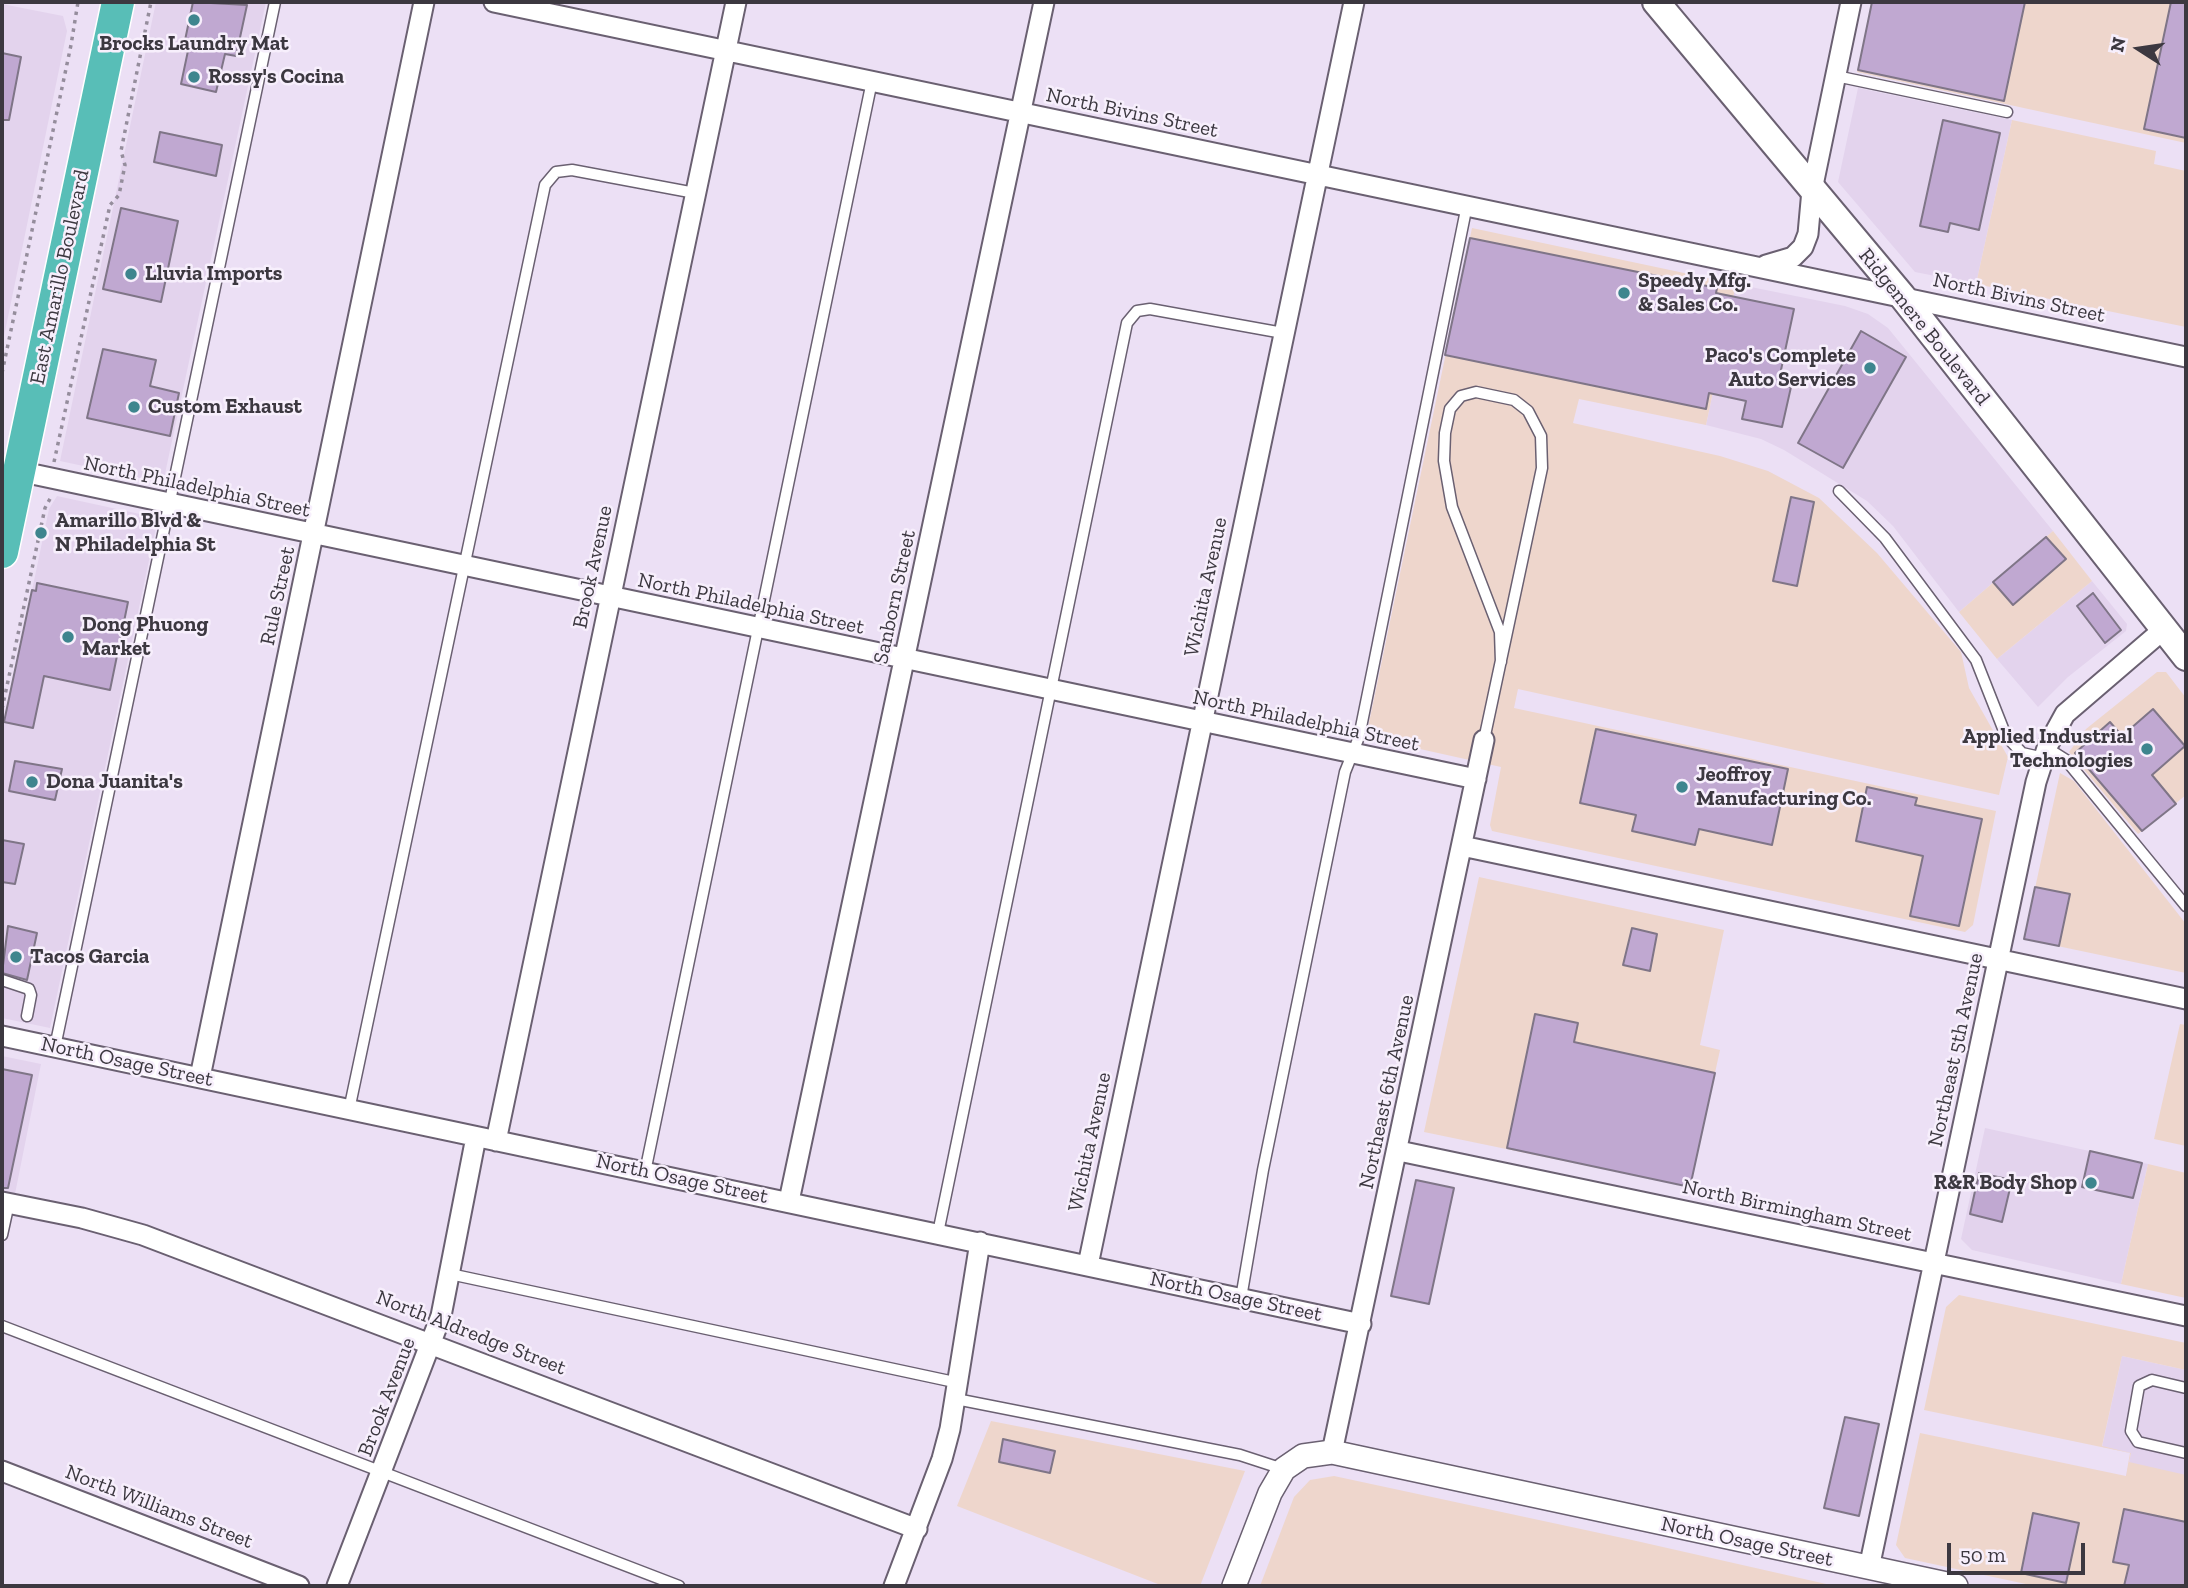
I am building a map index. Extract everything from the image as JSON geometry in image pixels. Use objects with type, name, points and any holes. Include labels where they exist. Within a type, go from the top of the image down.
[{"type":"highway","name":"East Amarillo Boulevard","points":[[2,552],[115,2]]},
{"type":"main road","name":"Ridgemere Boulevard","points":[[1656,2],[1902,296],[2186,657]]},
{"type":"street","name":"Rule Street","points":[[200,1077],[424,2]]},
{"type":"street","name":"North Bivins Street","points":[[494,2],[1318,176],[1467,204],[2186,357]]},
{"type":"street","name":"Brook Avenue","points":[[496,1141],[736,2]]},
{"type":"street","name":"Sanborn Street","points":[[789,1201],[1044,2]]},
{"type":"street","name":"Wichita Avenue","points":[[1088,1265],[1353,2]]},
{"type":"street","points":[[1760,266],[1782,263],[1803,247],[1808,234],[1812,190],[1851,2]]},
{"type":"street","name":"North Philadelphia Street","points":[[18,471],[168,505],[1476,779]]},
{"type":"street","name":"Northeast 5th Avenue","points":[[1869,1568],[2045,753],[2065,714],[2164,629]]},
{"type":"street","name":"Northeast 6th Avenue","points":[[1332,1452],[1399,1151],[1484,740]]},
{"type":"street","points":[[1461,846],[2186,999]]},
{"type":"street","name":"North Osage Street","points":[[2,1037],[789,1201],[1361,1324]]},
{"type":"street","name":"Brook Avenue","points":[[337,1586],[433,1342],[450,1274],[476,1137]]},
{"type":"street","name":"North Birmingham Street","points":[[1399,1151],[2186,1317]]},
{"type":"street","name":"North Aldredge Street","points":[[5,1203],[82,1218],[142,1235],[433,1342],[917,1529]]},
{"type":"street","points":[[894,1586],[942,1459],[957,1391],[980,1242]]},
{"type":"street","points":[[1234,1586],[1270,1493],[1284,1469],[1303,1456],[1332,1452]]},
{"type":"street","name":"North Osage Street","points":[[1332,1452],[1869,1568],[1923,1583],[1956,1586]]},
{"type":"street","name":"North Williams Street","points":[[2,1471],[299,1586]]},
{"type":"lane","points":[[55,1047],[275,2]]},
{"type":"lane","points":[[1836,76],[2007,112]]},
{"type":"lane","points":[[645,1172],[872,81]]},
{"type":"lane","points":[[349,1110],[545,185],[556,172],[572,170],[695,193]]},
{"type":"lane","points":[[1241,1298],[1263,1171],[1345,772],[1359,737],[1467,204]]},
{"type":"lane","points":[[938,1233],[1127,323],[1136,311],[1150,309],[1283,333]]},
{"type":"lane","points":[[1484,740],[1501,662],[1542,468],[1541,436],[1528,411],[1514,400],[1476,392],[1461,396],[1450,409],[1445,433],[1444,461],[1452,507],[1500,632],[1501,662]]},
{"type":"lane","points":[[1839,491],[1885,538],[1976,660],[2006,736],[2022,753],[2045,753],[2066,760],[2186,906]]},
{"type":"lane","points":[[2,980],[29,989],[31,995],[27,1016]]},
{"type":"lane","points":[[2,1235],[5,1203]]},
{"type":"lane","points":[[450,1274],[1240,1455],[1284,1469]]},
{"type":"lane","points":[[2,1326],[679,1586]]},
{"type":"lane","points":[[2186,1388],[2152,1380],[2140,1386],[2131,1431],[2138,1442],[2186,1453]]},
{"type":"path","points":[[2,373],[69,58],[78,2]]},
{"type":"path","points":[[54,463],[110,205],[119,195],[125,165],[121,151],[152,2]]},
{"type":"path","points":[[2,709],[45,508],[52,496]]},
{"type":"shaded area","points":[[156,2],[266,2],[163,483],[60,461]]},
{"type":"shaded area","points":[[1872,2],[2186,2],[2186,143],[1857,72]]},
{"type":"shaded area","points":[[2,4],[63,16],[67,31],[2,346]]},
{"type":"shaded area","points":[[1858,88],[2012,120],[1976,284],[1915,272],[1838,182]]},
{"type":"shaded area","points":[[2012,120],[2156,151],[2154,164],[2186,171],[2186,327],[1976,284]]},
{"type":"shaded area","points":[[1472,228],[1736,284],[1706,425],[1579,399],[1573,423],[1720,456],[1768,471],[1819,498],[1877,553],[1961,652],[1969,688],[2008,757],[1999,795],[1518,689],[1514,708],[1996,811],[1973,925],[1965,932],[1492,831],[1490,825],[1501,767],[1366,737]]},
{"type":"shaded area","points":[[1736,284],[1845,306],[1868,314],[1888,328],[2053,531],[1959,612],[1893,526],[1867,501],[1784,450],[1761,439],[1706,425]]},
{"type":"shaded area","points":[[57,496],[158,518],[50,1028],[2,1018],[2,734],[49,509]]},
{"type":"shaded area","points":[[2053,531],[2092,581],[1997,659],[1959,612]]},
{"type":"shaded area","points":[[2092,581],[2127,624],[2126,631],[2068,677],[2038,707],[1997,659]]},
{"type":"shaded area","points":[[2157,672],[2166,672],[2186,698],[2186,795],[2138,834],[2069,752],[2086,729]]},
{"type":"shaded area","points":[[2060,773],[2074,781],[2186,924],[2186,973],[2024,939]]},
{"type":"shaded area","points":[[1479,877],[1724,930],[1700,1045],[1720,1050],[1690,1187],[1424,1132]]},
{"type":"shaded area","points":[[2180,1024],[2186,1025],[2186,1146],[2154,1139]]},
{"type":"shaded area","points":[[2,1056],[41,1064],[15,1194],[2,1191]]},
{"type":"shaded area","points":[[1985,1128],[2148,1164],[2121,1284],[1972,1250],[1961,1239]]},
{"type":"shaded area","points":[[2148,1164],[2186,1173],[2186,1298],[2121,1284]]},
{"type":"shaded area","points":[[1959,1295],[2186,1343],[2186,1370],[2122,1356],[2102,1446],[2131,1453],[2129,1462],[2186,1475],[2186,1586],[2035,1586],[1905,1558],[1896,1545],[1920,1433],[2126,1476],[2130,1453],[1924,1410],[1946,1307]]},
{"type":"shaded area","points":[[2122,1356],[2186,1370],[2186,1528],[2119,1508],[2131,1453],[2102,1447]]},
{"type":"shaded area","points":[[991,1421],[1245,1471],[1200,1586],[1163,1586],[957,1506]]},
{"type":"shaded area","points":[[1334,1476],[1835,1586],[1260,1586],[1294,1497],[1310,1480]]},
{"type":"building","points":[[193,2],[247,5],[236,56],[225,54],[216,92],[181,84],[189,46],[184,45]]},
{"type":"building","points":[[1872,2],[2025,2],[2004,101],[1858,70]]},
{"type":"building","points":[[2171,2],[2186,2],[2186,138],[2144,129]]},
{"type":"building","points":[[2,53],[21,57],[9,120],[2,120]]},
{"type":"building","points":[[1943,120],[2000,133],[1979,230],[1950,223],[1948,232],[1920,226]]},
{"type":"building","points":[[160,132],[222,145],[216,176],[154,162]]},
{"type":"building","points":[[121,208],[178,221],[161,302],[103,289]]},
{"type":"building","points":[[1470,238],[1717,288],[1716,293],[1794,309],[1778,384],[1791,387],[1782,427],[1742,419],[1746,401],[1709,393],[1706,409],[1445,355]]},
{"type":"building","points":[[1861,331],[1906,357],[1843,468],[1798,443]]},
{"type":"building","points":[[103,349],[156,360],[150,386],[179,393],[170,436],[87,418]]},
{"type":"building","points":[[1791,497],[1814,502],[1797,586],[1773,581]]},
{"type":"building","points":[[2046,537],[2066,559],[2013,605],[1993,582]]},
{"type":"building","points":[[37,583],[128,602],[110,690],[44,676],[33,728],[4,722],[32,590],[36,591]]},
{"type":"building","points":[[2093,593],[2121,630],[2105,643],[2077,606]]},
{"type":"building","points":[[2153,709],[2185,746],[2152,775],[2176,804],[2142,831],[2075,753],[2110,722],[2122,736]]},
{"type":"building","points":[[1596,729],[1788,769],[1772,845],[1699,829],[1695,845],[1632,831],[1636,815],[1580,803]]},
{"type":"building","points":[[15,761],[62,769],[55,800],[9,791]]},
{"type":"building","points":[[1867,787],[1917,798],[1915,805],[1982,819],[1959,926],[1910,916],[1923,856],[1856,841]]},
{"type":"building","points":[[2,840],[24,844],[15,884],[2,882]]},
{"type":"building","points":[[2035,887],[2070,894],[2059,946],[2024,939]]},
{"type":"building","points":[[8,926],[37,933],[27,980],[2,973]]},
{"type":"building","points":[[1632,928],[1657,934],[1650,971],[1623,965]]},
{"type":"building","points":[[1535,1014],[1578,1023],[1574,1042],[1715,1073],[1690,1187],[1507,1148]]},
{"type":"building","points":[[2,1069],[32,1075],[8,1188],[2,1188]]},
{"type":"building","points":[[2090,1151],[2142,1163],[2133,1198],[2082,1187]]},
{"type":"building","points":[[1979,1173],[2012,1180],[2002,1222],[1970,1214]]},
{"type":"building","points":[[1416,1180],[1454,1188],[1429,1304],[1391,1296]]},
{"type":"building","points":[[1845,1417],[1879,1424],[1859,1516],[1824,1508]]},
{"type":"building","points":[[1003,1439],[1055,1451],[1050,1473],[999,1462]]},
{"type":"building","points":[[2124,1509],[2186,1522],[2186,1586],[2124,1586],[2129,1565],[2113,1562]]},
{"type":"building","points":[[2033,1513],[2079,1523],[2066,1583],[2021,1573]]},
{"type":"place","name":"Brocks Laundry Mat","points":[[194,20]]},
{"type":"place","name":"Rossy's Cocina","points":[[194,77]]},
{"type":"place","name":"Lluvia Imports","points":[[131,274]]},
{"type":"place","name":"Speedy Mfg. & Sales Co.","points":[[1624,293]]},
{"type":"place","name":"Paco's Complete Auto Services","points":[[1870,368]]},
{"type":"place","name":"Custom Exhaust","points":[[134,407]]},
{"type":"place","name":"Amarillo Blvd & N Philadelphia St","points":[[41,533]]},
{"type":"place","name":"Dong Phuong Market","points":[[68,637]]},
{"type":"place","name":"Applied Industrial Technologies","points":[[2147,749]]},
{"type":"place","name":"Dona Juanita's","points":[[32,782]]},
{"type":"place","name":"Jeoffroy Manufacturing Co.","points":[[1682,787]]},
{"type":"place","name":"Tacos Garcia","points":[[16,957]]},
{"type":"place","name":"R&R Body Shop","points":[[2091,1183]]}]
